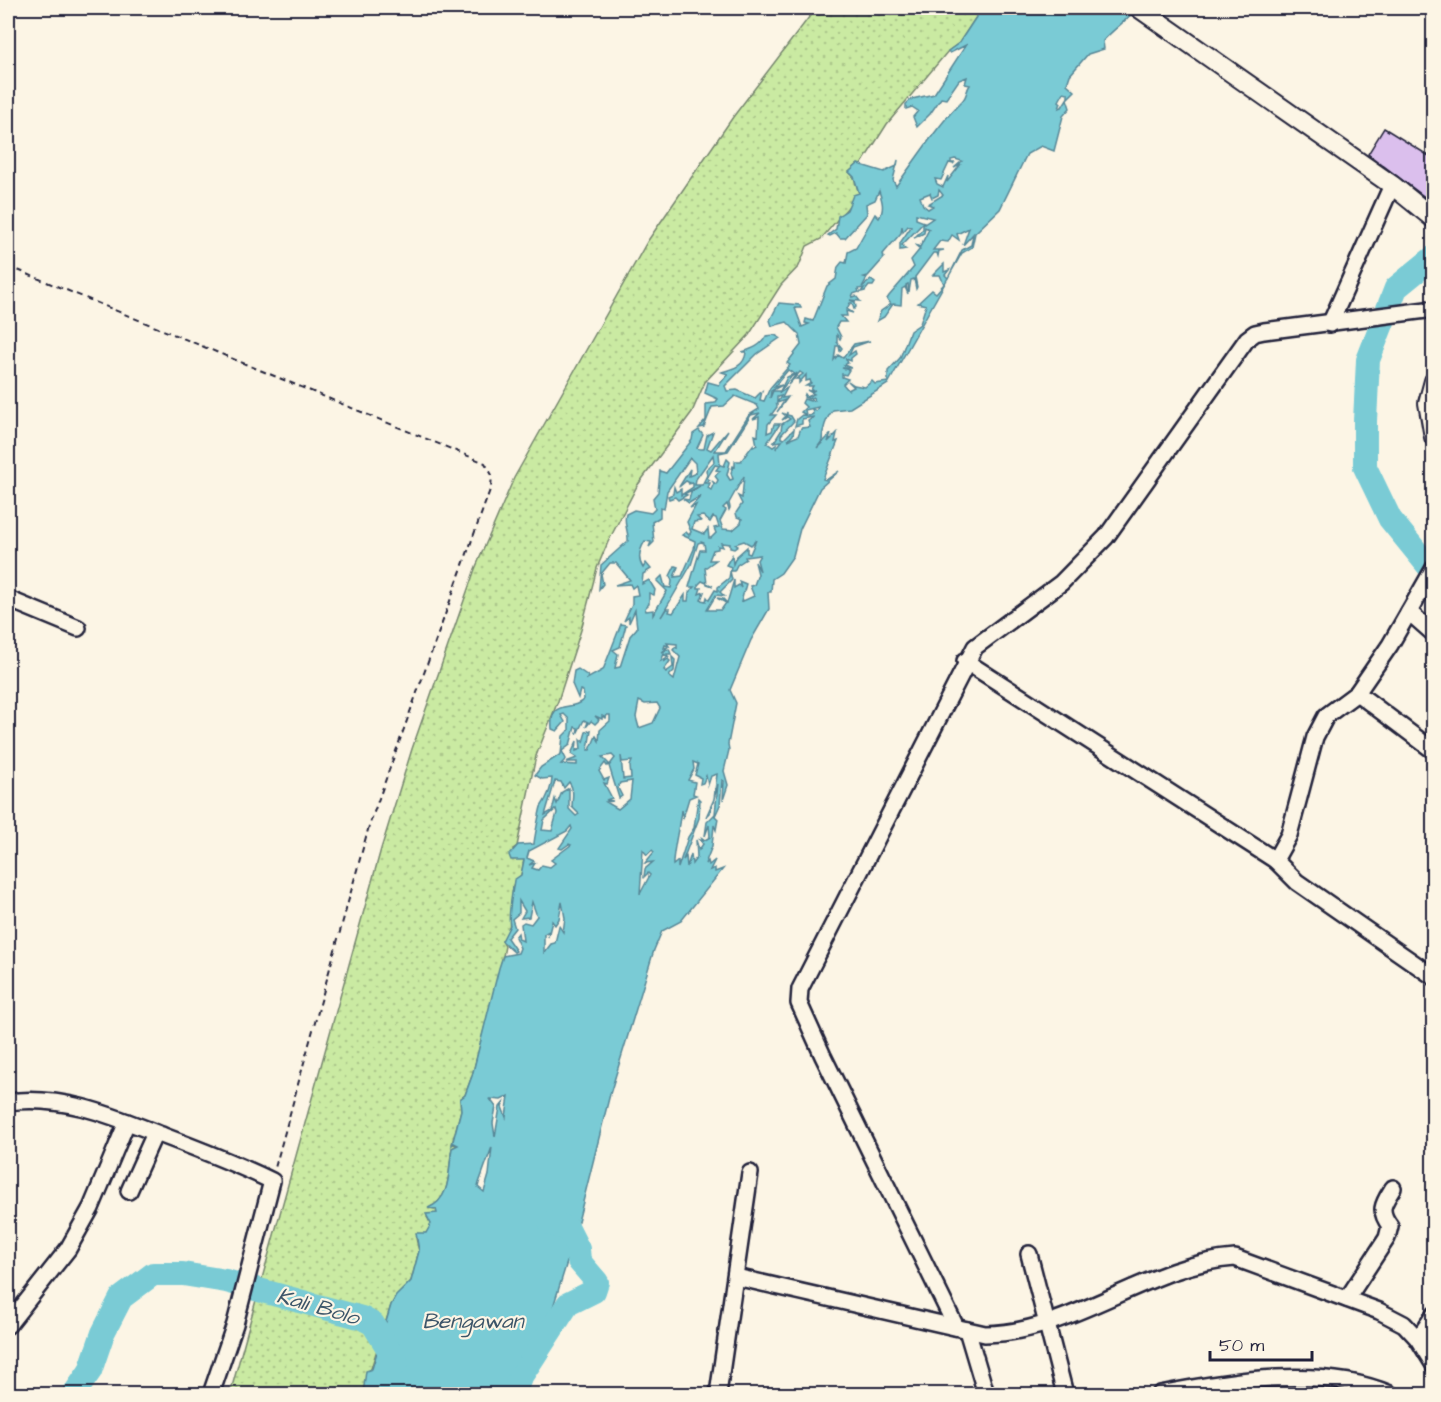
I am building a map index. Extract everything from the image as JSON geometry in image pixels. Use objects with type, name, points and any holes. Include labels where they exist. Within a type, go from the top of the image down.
[{"type":"street","points":[[1139,8],[1392,185],[1434,219]]},
{"type":"street","points":[[1330,324],[1392,185]]},
{"type":"street","points":[[986,1395],[961,1328],[823,1056],[798,996],[965,661],[988,635],[1061,583],[1106,537],[1247,339],[1255,333],[1264,331],[1434,309]]},
{"type":"street","points":[[1434,381],[1428,402],[1434,437]]},
{"type":"street","points":[[1275,860],[1289,835],[1315,737],[1326,716],[1357,693],[1434,568]]},
{"type":"street","points":[[8,599],[78,628]]},
{"type":"street","points":[[1409,612],[1434,634]]},
{"type":"street","points":[[965,661],[1275,860],[1297,882],[1434,977]]},
{"type":"street","points":[[1357,693],[1434,751]]},
{"type":"street","points":[[8,1102],[47,1101],[85,1107],[154,1132],[272,1181],[235,1324],[211,1395]]},
{"type":"street","points":[[8,1325],[69,1249],[91,1208],[127,1122]]},
{"type":"street","points":[[129,1191],[154,1132]]},
{"type":"street","points":[[718,1395],[750,1173]]},
{"type":"street","points":[[1347,1299],[1387,1238],[1390,1226],[1382,1215],[1381,1208],[1393,1188]]},
{"type":"street","points":[[1029,1254],[1065,1395]]},
{"type":"street","points":[[736,1277],[985,1334],[1008,1334],[1045,1323],[1214,1259],[1235,1258],[1254,1263],[1347,1299],[1404,1324],[1418,1339],[1434,1365]]},
{"type":"street","points":[[1418,1339],[1434,1316]]},
{"type":"street","points":[[1160,1395],[1212,1383],[1320,1378],[1373,1387],[1390,1395]]},
{"type":"path","points":[[8,266],[485,463],[492,475],[491,487],[369,826],[272,1181]]},
{"type":"green space","points":[[816,8],[982,8],[959,43],[948,51],[887,124],[861,165],[858,164],[849,172],[854,177],[859,194],[821,239],[807,246],[799,266],[781,285],[749,335],[705,382],[692,412],[637,486],[608,542],[597,568],[581,630],[558,701],[536,756],[517,846],[513,849],[524,860],[521,875],[513,886],[509,930],[502,941],[505,946],[503,956],[472,1076],[465,1095],[460,1099],[461,1110],[452,1144],[458,1145],[452,1148],[446,1190],[437,1203],[430,1208],[436,1209],[437,1213],[427,1217],[432,1225],[426,1233],[416,1238],[419,1251],[411,1281],[391,1305],[363,1394],[230,1394],[381,849],[412,749],[475,569],[514,478],[647,242],[733,117]]},
{"type":"water","name":"Bengawan","points":[[982,8],[1137,8],[1103,41],[1104,49],[1088,54],[1070,75],[1067,84],[1075,91],[1068,98],[1068,93],[1064,92],[1059,101],[1061,103],[1059,108],[1067,99],[1070,108],[1063,116],[1054,151],[1041,146],[1027,154],[1000,209],[975,233],[972,247],[962,253],[949,276],[962,250],[971,245],[973,234],[963,245],[969,228],[957,234],[959,240],[952,235],[948,242],[940,241],[933,250],[944,250],[939,251],[938,256],[937,253],[933,253],[915,277],[916,289],[914,279],[911,280],[909,292],[908,284],[906,285],[908,294],[905,287],[902,289],[901,305],[893,304],[884,317],[877,321],[881,311],[891,304],[887,299],[889,296],[914,267],[911,260],[920,249],[915,245],[920,247],[929,229],[925,227],[924,233],[914,238],[923,229],[923,225],[933,218],[916,214],[916,219],[924,222],[902,245],[906,249],[900,250],[900,243],[911,227],[908,226],[903,232],[902,226],[901,233],[883,254],[884,258],[868,276],[864,277],[867,278],[862,287],[871,280],[875,283],[865,291],[861,292],[864,288],[858,289],[859,292],[853,294],[852,297],[856,296],[860,301],[850,300],[855,302],[856,307],[854,309],[850,303],[847,309],[853,313],[846,311],[847,316],[841,316],[846,322],[839,322],[836,327],[841,337],[840,339],[837,335],[837,342],[842,348],[840,351],[839,346],[836,346],[834,360],[838,355],[843,358],[854,344],[870,341],[853,347],[849,355],[855,351],[856,354],[851,361],[846,359],[848,363],[844,365],[851,368],[842,368],[849,370],[846,375],[842,374],[842,377],[848,379],[843,384],[848,390],[854,387],[848,381],[865,387],[872,381],[875,384],[888,382],[888,371],[900,358],[910,331],[920,324],[926,305],[918,303],[932,290],[936,293],[944,284],[940,275],[933,275],[944,264],[944,272],[949,270],[945,275],[948,278],[888,384],[850,408],[833,410],[828,417],[822,441],[817,448],[831,434],[828,442],[837,433],[835,442],[838,441],[823,479],[826,480],[839,471],[820,488],[800,529],[793,556],[781,573],[772,579],[771,592],[768,592],[769,609],[751,640],[730,690],[736,703],[724,771],[728,785],[723,800],[724,781],[722,780],[720,805],[715,816],[718,819],[716,830],[714,825],[712,846],[705,864],[708,861],[709,865],[715,860],[710,870],[715,868],[715,872],[723,869],[681,921],[662,931],[654,950],[610,1094],[572,1246],[526,1394],[363,1394],[366,1371],[372,1369],[391,1305],[396,1296],[411,1281],[419,1251],[416,1233],[426,1233],[431,1224],[426,1214],[437,1213],[436,1209],[428,1208],[441,1198],[448,1183],[452,1148],[458,1145],[454,1143],[452,1145],[461,1110],[460,1099],[465,1095],[472,1076],[503,956],[518,953],[520,948],[515,937],[518,933],[519,939],[523,941],[521,924],[524,922],[531,924],[537,916],[532,902],[529,917],[521,918],[525,911],[519,901],[519,913],[512,919],[515,928],[507,938],[516,951],[514,952],[502,941],[510,925],[514,880],[521,875],[524,860],[511,860],[509,855],[518,845],[534,844],[541,807],[549,793],[552,778],[542,779],[535,775],[541,767],[561,754],[563,736],[569,730],[569,719],[564,714],[561,715],[565,722],[557,731],[552,729],[554,713],[562,707],[574,705],[584,699],[583,691],[580,690],[578,698],[572,684],[574,671],[578,669],[588,676],[587,679],[603,670],[621,624],[626,625],[620,647],[613,650],[618,654],[615,668],[620,667],[630,636],[637,628],[635,610],[629,623],[629,617],[624,621],[632,604],[632,596],[638,595],[636,585],[632,588],[630,584],[615,585],[630,580],[616,563],[610,563],[601,574],[603,584],[599,589],[601,565],[628,541],[626,514],[634,510],[651,513],[655,509],[653,498],[658,492],[660,471],[666,473],[692,440],[693,434],[699,430],[703,435],[697,448],[704,449],[707,435],[713,432],[707,448],[711,450],[728,430],[715,451],[726,451],[749,415],[759,409],[757,405],[735,396],[724,406],[712,407],[704,427],[699,428],[706,420],[706,404],[715,403],[718,399],[705,393],[708,382],[719,385],[728,374],[722,372],[741,364],[746,352],[742,352],[759,345],[766,336],[775,335],[780,338],[757,354],[725,386],[727,391],[737,390],[755,398],[762,391],[760,400],[764,401],[770,388],[790,365],[787,363],[801,345],[799,334],[787,322],[772,326],[770,320],[779,303],[800,305],[801,308],[795,308],[802,327],[809,324],[805,323],[806,319],[813,321],[827,286],[836,279],[838,267],[842,262],[846,263],[848,252],[856,248],[875,214],[879,218],[882,211],[879,191],[875,200],[866,204],[867,214],[845,238],[840,238],[836,233],[828,235],[836,229],[838,216],[847,210],[853,195],[859,193],[854,177],[849,172],[858,164],[884,172],[896,166],[893,180],[896,186],[935,132],[965,98],[970,85],[965,84],[967,77],[959,80],[946,99],[941,98],[917,127],[913,117],[918,111],[912,107],[906,109],[906,104],[912,99],[934,94],[966,45],[950,53],[948,51],[959,43]],"holes":[[[951,160],[962,161],[954,168],[961,164],[947,182],[948,176],[943,187],[937,184],[935,179],[941,180],[949,163],[953,164],[951,163]],[[939,190],[943,195],[928,204],[933,206],[928,209],[923,205],[920,197],[930,193],[932,198],[938,195]],[[788,370],[794,374],[787,377],[780,391],[773,391],[770,398],[771,391],[782,385],[774,387]],[[800,372],[803,374],[796,379],[799,379],[799,383],[806,375],[806,381],[810,380],[811,383],[806,386],[813,386],[810,391],[815,390],[811,392],[807,390],[814,394],[807,397],[805,394],[804,397],[809,399],[813,397],[814,400],[804,399],[802,403],[806,407],[801,412],[806,415],[805,410],[818,407],[816,411],[812,409],[813,414],[809,416],[802,415],[797,419],[795,426],[802,424],[802,419],[814,417],[808,421],[810,427],[801,428],[798,436],[788,440],[793,435],[794,429],[784,439],[781,435],[794,421],[791,416],[787,415],[787,412],[786,415],[782,413],[786,416],[782,420],[787,417],[790,419],[782,424],[781,431],[774,442],[782,441],[776,449],[777,444],[773,447],[767,443],[780,424],[774,424],[772,431],[767,433],[768,424],[776,415],[771,415],[777,403],[785,400],[777,412],[788,397],[782,398],[787,388],[779,393],[791,377],[797,373],[788,385]],[[760,413],[753,419],[759,417],[758,436],[755,435],[757,445],[753,447],[753,445],[741,461],[735,461],[735,467],[733,466],[731,473],[733,479],[730,480],[727,475],[730,462],[727,459],[724,466],[720,465],[719,453],[728,451],[751,415]],[[713,455],[714,462],[706,470],[707,475],[702,485],[695,485],[696,479]],[[690,458],[695,463],[696,473],[689,476],[690,469],[679,487],[686,481],[690,483],[688,484],[693,483],[693,487],[681,495],[681,489],[676,492],[674,487],[673,494],[668,496],[669,499],[675,497],[678,500],[687,495],[684,494],[700,486],[691,492],[689,500],[683,499],[689,503],[701,496],[690,508],[696,505],[687,522],[691,532],[689,535],[686,532],[682,535],[695,541],[694,549],[682,576],[674,577],[678,567],[675,566],[670,576],[671,588],[665,587],[662,576],[657,581],[667,591],[653,615],[653,610],[646,611],[645,608],[649,604],[649,593],[654,595],[655,590],[649,580],[642,584],[643,574],[651,569],[646,563],[643,568],[640,554],[645,541],[651,542],[649,547],[654,542],[652,522],[660,517],[660,508],[664,509],[667,491]],[[715,465],[719,466],[716,470],[720,471],[715,476],[718,480],[716,484],[712,481],[714,483],[711,490],[708,488],[710,483],[703,483],[710,480],[707,478]],[[744,476],[742,498],[738,496],[742,504],[736,513],[737,517],[742,519],[733,530],[723,529],[720,521],[726,510],[723,508],[727,504],[729,510],[729,503]],[[703,516],[710,522],[713,517],[716,518],[719,527],[714,528],[716,533],[711,538],[709,538],[708,529],[704,534],[692,529],[694,522],[701,521],[697,517]],[[756,540],[750,554],[747,553],[747,547],[736,557],[733,564],[732,555],[726,565],[731,567],[730,571],[734,571],[737,565],[746,559],[745,557],[760,555],[757,560],[760,571],[755,562],[758,574],[754,585],[750,586],[754,596],[741,602],[746,584],[739,581],[741,588],[739,585],[734,588],[734,580],[727,603],[717,598],[726,603],[721,610],[707,610],[716,595],[724,596],[720,592],[732,580],[730,572],[729,578],[718,587],[718,591],[715,590],[709,600],[707,597],[706,601],[701,600],[704,592],[699,594],[701,588],[698,588],[698,585],[702,581],[707,583],[705,568],[716,560],[709,560],[713,550],[718,549],[718,546],[723,547],[721,543],[730,544],[730,548],[734,549],[738,546],[735,544],[744,541],[751,545]],[[698,543],[704,543],[705,550],[700,550],[689,587],[694,587],[689,592],[688,601],[685,601],[685,595],[673,613],[669,612],[670,609],[666,609],[661,617],[691,565]],[[667,643],[677,644],[677,648],[673,650],[680,657],[674,680],[669,676],[674,671],[675,660],[672,657],[673,667],[666,672],[664,670],[670,661],[668,659],[664,662],[666,658],[661,661],[664,654],[669,658],[667,654],[671,654],[669,649],[662,652],[668,647],[664,648],[665,645],[669,646]],[[639,701],[645,704],[657,703],[660,708],[653,723],[639,728],[636,717]],[[610,715],[610,721],[600,730],[599,741],[596,736],[588,750],[591,730],[586,732],[583,742],[580,739],[581,749],[576,751],[577,741],[571,754],[577,758],[566,762],[577,762],[577,765],[561,764],[566,759],[562,751],[570,745],[575,727],[578,728],[577,734],[584,720],[588,722],[586,727],[591,721],[595,724],[599,720],[595,716],[602,719],[602,716],[606,718]],[[612,755],[615,758],[609,766],[619,798],[622,796],[618,788],[620,783],[632,781],[630,799],[618,809],[606,802],[613,801],[606,800],[612,798],[604,783],[607,784],[609,778],[604,780],[599,771],[605,763],[607,766],[609,764],[602,757]],[[621,756],[622,762],[632,761],[631,778],[623,779]],[[693,762],[698,764],[695,775],[701,778],[700,784],[706,776],[708,785],[711,776],[717,774],[715,814],[707,822],[705,836],[709,825],[710,837],[705,840],[701,837],[703,844],[699,850],[696,840],[697,857],[692,864],[691,854],[687,867],[686,856],[683,860],[699,818],[700,800],[698,798],[694,828],[688,837],[678,868],[678,861],[673,865],[673,860],[681,810],[683,818],[689,798],[696,795],[693,794],[695,782],[688,780],[694,769]],[[555,781],[561,782],[564,788],[569,782],[573,791],[572,807],[579,814],[576,816],[569,809],[569,788],[562,792],[557,804],[555,799],[552,811],[545,815]],[[556,809],[552,831],[542,830],[544,820]],[[571,826],[572,829],[559,848],[571,845],[551,860],[555,863],[550,867],[542,865],[538,870],[532,868],[535,863],[529,865],[534,861],[527,858],[529,851],[567,831]],[[643,850],[647,855],[652,850],[654,852],[645,863],[653,862],[645,869],[644,877],[648,873],[650,875],[640,894]],[[562,902],[565,918],[563,932],[559,926],[555,943],[551,944],[544,953],[544,934],[549,931],[548,937],[552,921],[555,925],[559,919]],[[509,1096],[506,1117],[502,1107],[505,1101],[500,1107],[495,1137],[493,1123],[496,1107],[490,1099],[501,1100]],[[492,1147],[489,1175],[484,1192],[478,1187]]]},
{"type":"building","points":[[1384,128],[1434,159],[1434,204],[1368,154]]},
{"type":"waterway","points":[[1434,257],[1396,288],[1368,360],[1365,421],[1365,467],[1390,519],[1434,573]]},
{"type":"waterway","name":"Kali Bolo","points":[[514,1394],[520,1378],[568,1304],[594,1291],[597,1282],[579,1261],[578,1249],[568,1229],[550,1223]]},
{"type":"waterway","name":"Kali Bolo","points":[[74,1394],[90,1371],[103,1333],[121,1298],[153,1274],[183,1274],[226,1281],[362,1318],[373,1324],[397,1363]]}]
